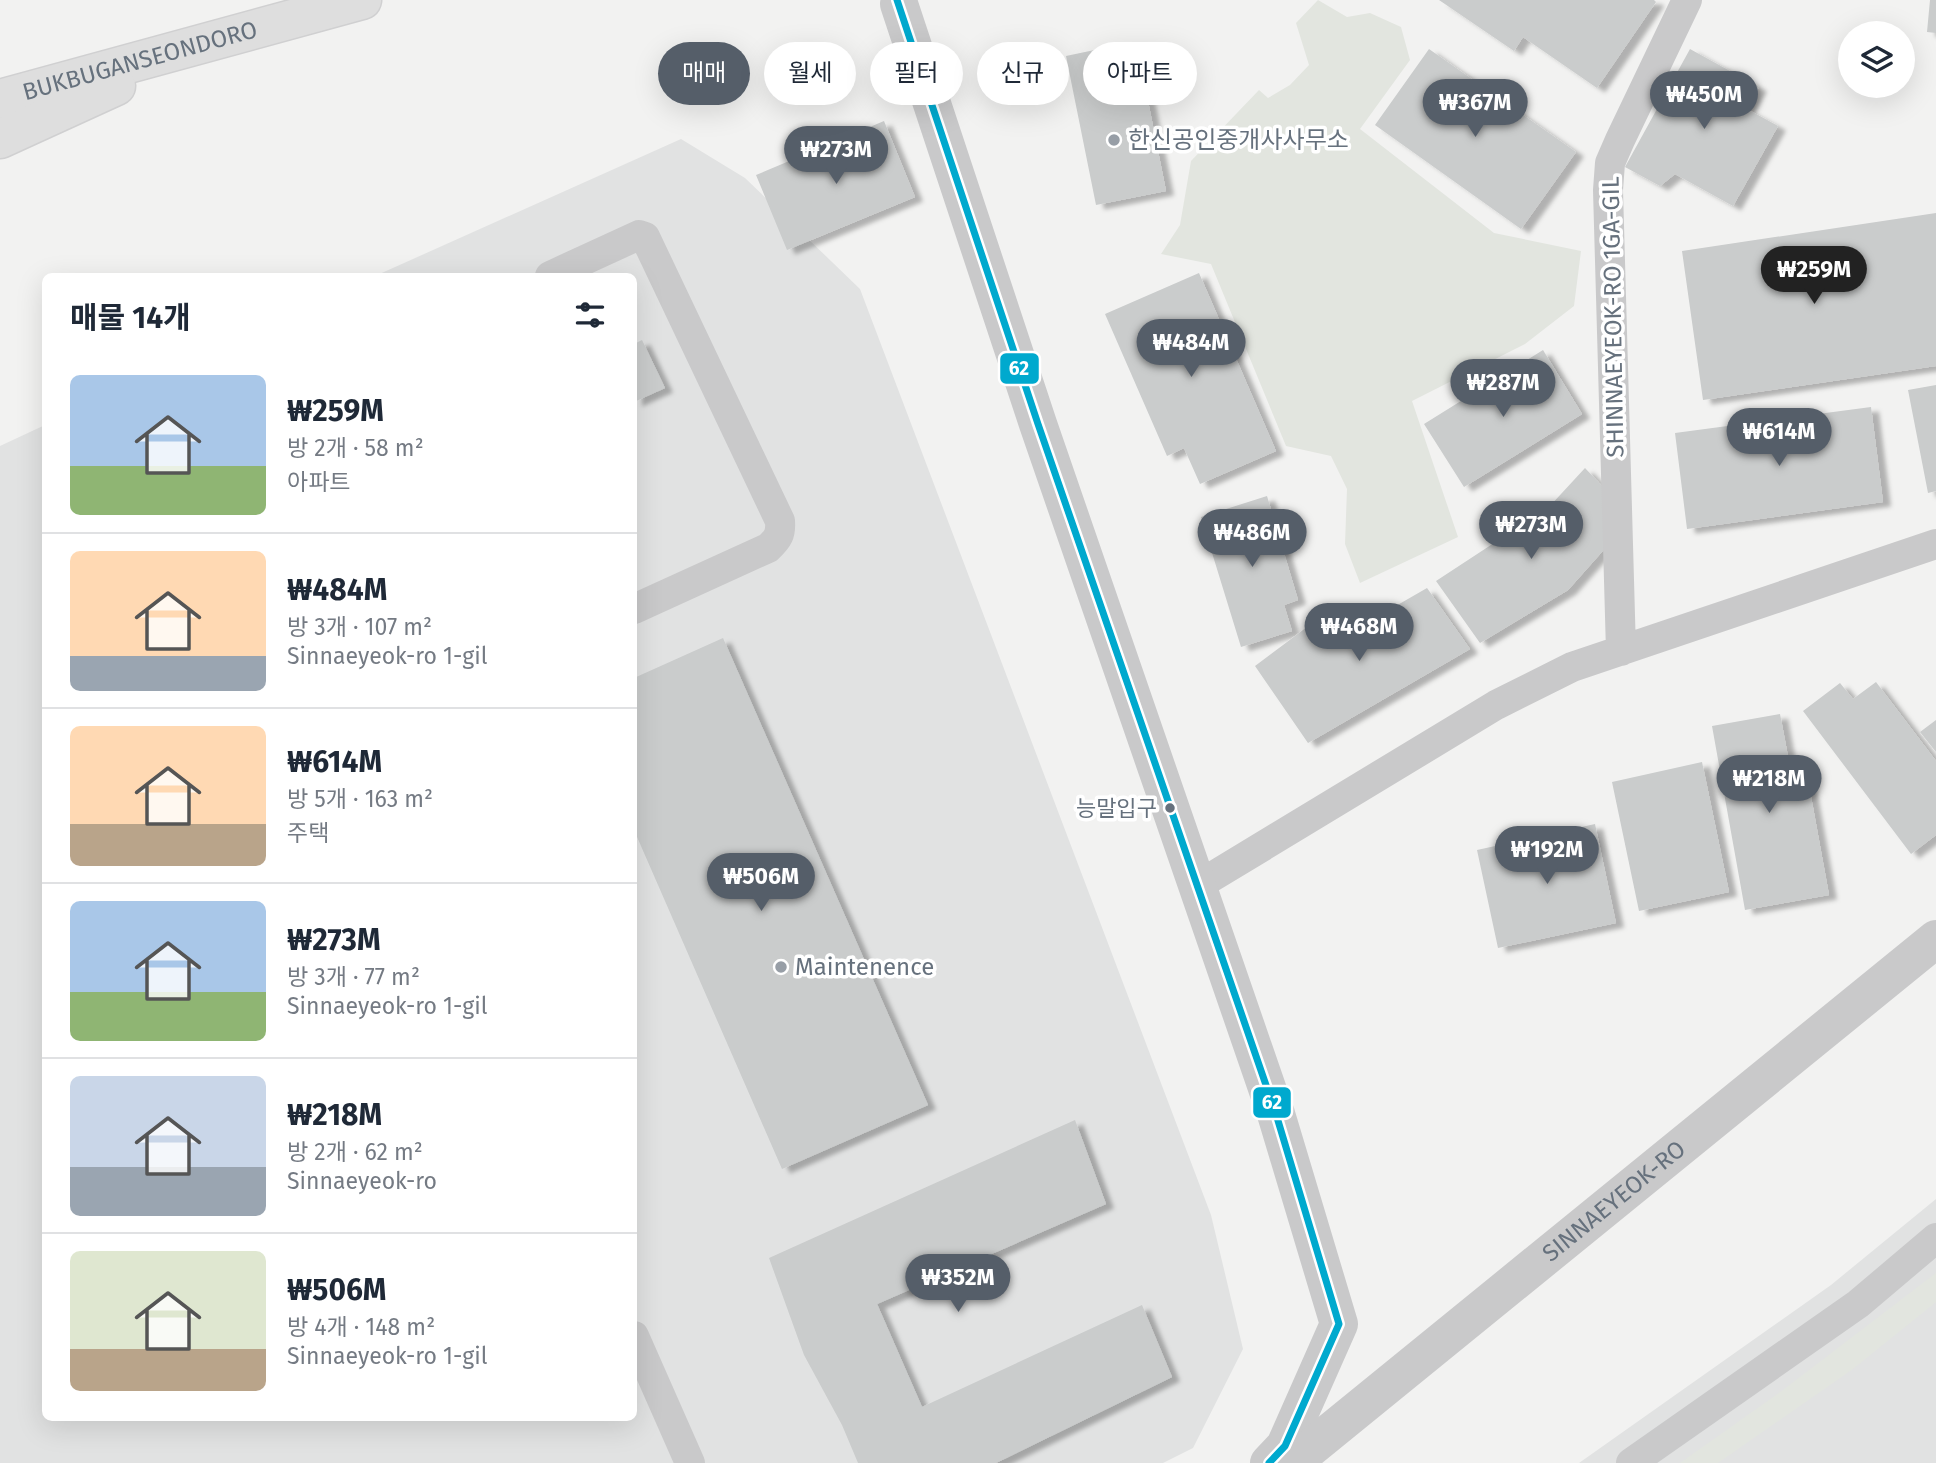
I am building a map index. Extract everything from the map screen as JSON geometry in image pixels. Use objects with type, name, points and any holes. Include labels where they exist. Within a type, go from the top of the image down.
[{"type":"highway","name":"BUKBUGANSEONDORO","points":[[0,99],[362,0]]},
{"type":"highway","points":[[0,139],[233,34]]},
{"type":"street","points":[[899,4],[1038,424],[1276,1114],[1339,1324],[1285,1446],[1269,1463]]},
{"type":"street","name":"SINNAEYEOK-RO","points":[[1292,1463],[1936,939]]},
{"type":"lane","name":"SHINNAEYEOK-RO 1GA-GIL","points":[[1621,651],[1608,190],[1611,163],[1620,140],[1687,0]]},
{"type":"lane","points":[[557,273],[639,235],[645,237],[779,521],[781,532],[768,548],[637,608]]},
{"type":"lane","points":[[1197,886],[1496,705],[1572,667],[1936,544]]},
{"type":"lane","points":[[1632,1463],[1858,1304],[1936,1238]]},
{"type":"lane","points":[[637,1343],[690,1463]]},
{"type":"shaded area","points":[[1318,0],[1347,17],[1370,13],[1401,27],[1410,60],[1360,129],[1494,233],[1581,251],[1574,306],[1525,344],[1412,401],[1458,537],[1360,583],[1345,544],[1347,489],[1331,456],[1286,446],[1211,264],[1161,254],[1180,225],[1191,161],[1259,90],[1268,98],[1290,85],[1309,65],[1296,23]]},
{"type":"shaded area","points":[[681,139],[745,178],[860,289],[1211,1215],[1243,1349],[1193,1448],[1163,1463],[0,1463],[0,446],[42,426],[42,1421],[637,1421],[637,273],[382,273]]},
{"type":"shaded area","points":[[1936,1199],[1936,1463],[1579,1463],[1831,1285]]},
{"type":"shaded area","points":[[1936,1273],[1936,1302],[1853,1369],[1718,1463],[1680,1463],[1783,1390]]},
{"type":"building","points":[[1439,0],[1656,2],[1597,88],[1523,37],[1514,51]]},
{"type":"building","points":[[1930,0],[1936,0],[1936,33],[1927,32]]},
{"type":"building","points":[[1429,49],[1576,152],[1521,229],[1375,125]]},
{"type":"building","points":[[1690,49],[1759,87],[1747,109],[1778,126],[1733,206],[1675,174],[1660,186],[1625,167]]},
{"type":"building","points":[[1083,52],[1083,105],[1149,105],[1166,191],[1096,205],[1069,71],[1069,55]]},
{"type":"building","points":[[884,121],[915,197],[787,250],[756,175]]},
{"type":"building","points":[[1936,213],[1936,366],[1703,400],[1682,251]]},
{"type":"building","points":[[1199,273],[1276,451],[1200,484],[1184,448],[1167,456],[1105,314]]},
{"type":"building","points":[[642,340],[665,388],[637,401],[637,342]]},
{"type":"building","points":[[1543,350],[1582,414],[1464,487],[1424,424]]},
{"type":"building","points":[[1936,385],[1936,491],[1928,493],[1908,390]]},
{"type":"building","points":[[1871,407],[1883,502],[1687,529],[1675,433]]},
{"type":"building","points":[[1585,468],[1603,487],[1608,545],[1568,590],[1480,643],[1436,581],[1549,507]]},
{"type":"building","points":[[1267,496],[1298,600],[1284,605],[1292,631],[1241,647],[1201,517]]},
{"type":"building","points":[[1427,588],[1470,649],[1308,743],[1255,666],[1319,618],[1342,637]]},
{"type":"building","name":"Maintenence","points":[[723,638],[928,1105],[782,1169],[637,837],[637,677]]},
{"type":"building","points":[[1876,682],[1936,761],[1936,835],[1911,854],[1803,711],[1840,683],[1853,699]]},
{"type":"building","points":[[1780,714],[1793,783],[1808,780],[1829,895],[1745,910],[1712,726]]},
{"type":"building","points":[[1936,720],[1936,752],[1920,732]]},
{"type":"building","points":[[1702,762],[1729,892],[1639,911],[1612,782]]},
{"type":"building","points":[[1595,824],[1616,923],[1498,948],[1477,850]]},
{"type":"building","points":[[1075,1120],[1106,1204],[877,1304],[922,1407],[1142,1305],[1172,1377],[996,1463],[858,1463],[842,1425],[804,1355],[769,1258]]},
{"type":"transit line","name":"62","points":[[897,0],[1038,424],[1276,1114],[1339,1324],[1285,1446],[1269,1463]]},
{"type":"place","name":"한신공인중개사사무소","points":[[1114,140]]},
{"type":"place","name":"능말입구","points":[[1170,808]]},
{"type":"place","name":"Maintenence","points":[[781,967]]}]
